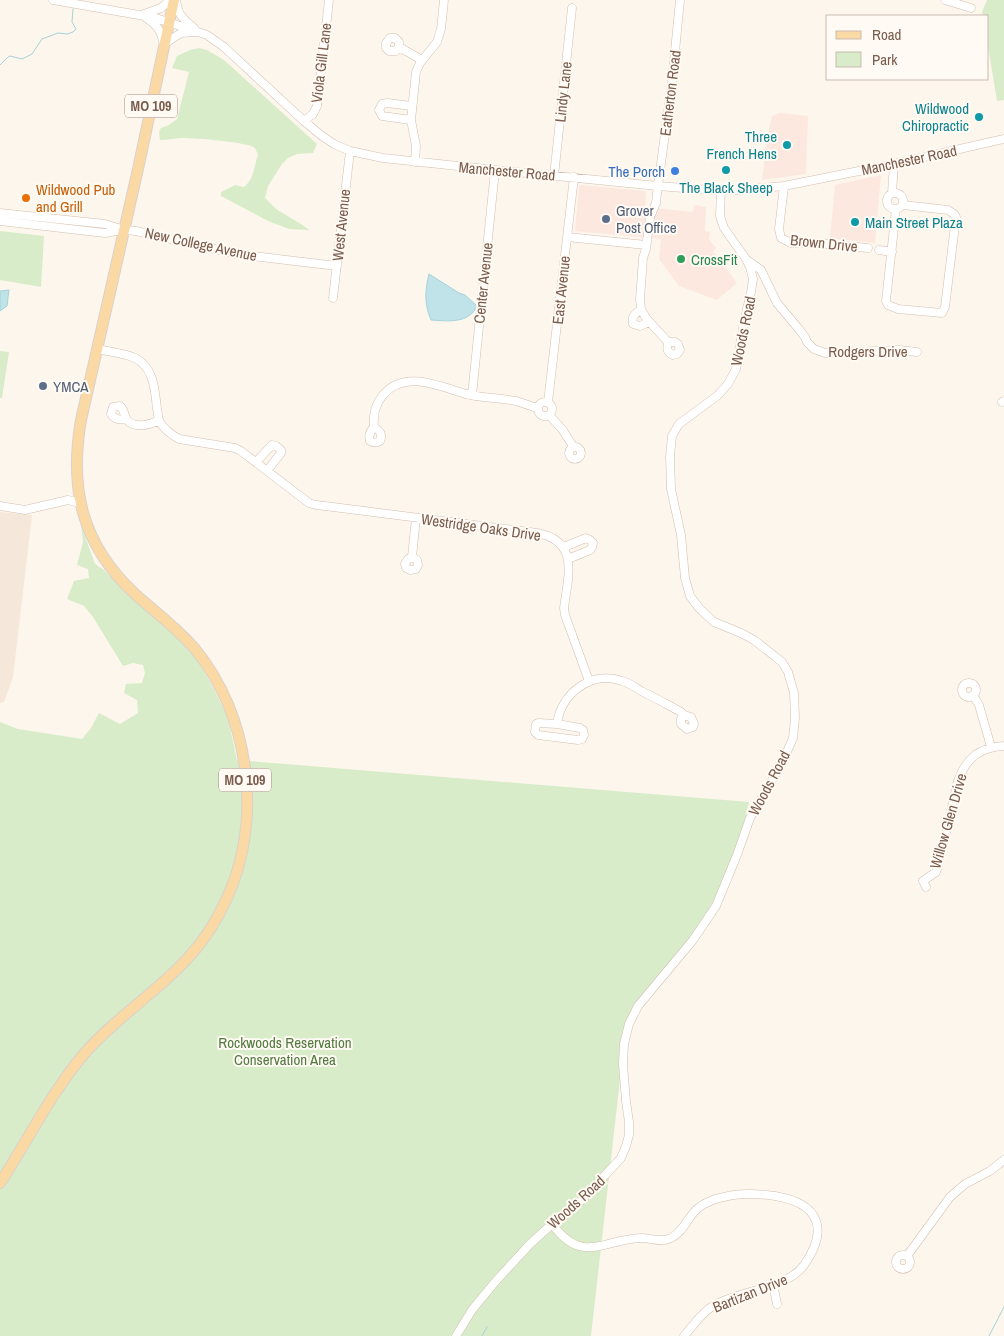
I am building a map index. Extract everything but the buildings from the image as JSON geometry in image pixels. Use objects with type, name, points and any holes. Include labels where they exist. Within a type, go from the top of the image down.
[{"type":"main road","name":"MO 109","points":[[0,1183],[63,1081],[85,1053],[113,1025],[178,968],[198,946],[217,919],[229,895],[239,866],[245,840],[247,810],[244,762],[235,724],[221,689],[205,662],[178,630],[135,594],[114,573],[99,551],[87,526],[80,503],[77,480],[81,420],[168,22],[175,0]]},
{"type":"street","name":"Manchester Road","points":[[53,0],[142,15],[207,35],[224,47],[322,136],[350,151],[383,158],[658,186],[721,190],[756,189],[784,186],[894,164],[1004,138]]},
{"type":"street","points":[[142,15],[161,8],[170,0]]},
{"type":"street","points":[[175,0],[180,16],[197,31]]},
{"type":"street","name":"Viola Gill Lane","points":[[304,121],[314,114],[317,106],[329,0]]},
{"type":"street","points":[[415,162],[416,146],[411,120],[416,72],[422,60],[434,47],[439,36],[444,0]]},
{"type":"street","name":"Eatherton Road","points":[[649,322],[635,326],[632,319],[641,309],[643,258],[650,217],[656,203],[672,82],[680,0]]},
{"type":"street","points":[[945,0],[970,8]]},
{"type":"street","name":"Lindy Lane","points":[[554,176],[572,8]]},
{"type":"street","points":[[142,15],[158,26],[164,44],[181,33],[197,31]]},
{"type":"street","points":[[399,47],[422,60]]},
{"type":"street","points":[[411,120],[382,116],[379,110],[380,106],[385,104],[412,106]]},
{"type":"street","name":"West Avenue","points":[[333,298],[350,151]]},
{"type":"street","points":[[892,193],[902,195],[904,200],[900,207],[892,252],[886,300],[888,305],[898,309],[942,313],[945,306],[956,217],[948,210],[900,207],[889,207],[887,202],[888,197],[892,193],[894,164]]},
{"type":"street","name":"Center Avenue","points":[[472,395],[495,170]]},
{"type":"street","name":"East Avenue","points":[[549,415],[552,412],[548,402],[574,177]]},
{"type":"street","name":"Brown Drive","points":[[784,186],[779,230],[781,238],[791,243],[816,243],[868,248]]},
{"type":"street","name":"Woods Road","points":[[456,1336],[472,1310],[530,1244],[582,1200],[620,1158],[629,1135],[624,1044],[630,1024],[638,1006],[693,940],[716,906],[750,818],[782,763],[793,738],[795,718],[794,693],[788,672],[782,662],[754,640],[714,622],[699,608],[690,596],[685,578],[681,535],[671,489],[672,436],[679,424],[717,396],[728,384],[736,369],[754,279],[746,259],[724,228],[720,216],[721,190]]},
{"type":"street","name":"New College Avenue","points":[[0,213],[105,224],[124,230],[236,254],[337,266]]},
{"type":"street","name":"New College Avenue","points":[[0,221],[105,233],[124,230]]},
{"type":"street","points":[[567,237],[646,245]]},
{"type":"street","points":[[879,250],[892,252]]},
{"type":"street","name":"Rodgers Drive","points":[[746,259],[761,270],[777,303],[807,342],[814,348],[825,353],[899,350],[918,352]]},
{"type":"street","points":[[641,309],[649,322],[668,342]]},
{"type":"street","points":[[97,349],[141,361],[151,375],[159,420],[153,424],[133,425],[126,419]]},
{"type":"street","points":[[374,427],[374,410],[378,401],[388,390],[399,383],[411,380],[472,395],[514,401],[538,408]]},
{"type":"street","points":[[548,402],[541,402],[538,408],[540,415],[549,415],[562,429],[573,446]]},
{"type":"street","name":"Westridge Oaks Drive","points":[[159,420],[179,439],[235,448],[303,498],[316,505],[537,532],[552,537],[564,547]]},
{"type":"street","points":[[256,462],[272,445],[278,446],[281,453],[267,471]]},
{"type":"street","points":[[0,506],[25,510],[68,500],[80,503]]},
{"type":"street","points":[[412,557],[416,518]]},
{"type":"street","points":[[568,559],[590,550],[593,543],[586,538],[564,547],[568,559],[565,614],[589,681]]},
{"type":"street","points":[[557,724],[558,716],[570,693],[589,681],[609,678],[623,681],[684,715]]},
{"type":"street","points":[[974,695],[979,705],[991,747]]},
{"type":"street","points":[[538,723],[557,724],[580,728],[583,730],[584,735],[582,739],[538,735],[534,729],[538,723]]},
{"type":"street","name":"Willow Glen Drive","points":[[926,887],[923,881],[936,872],[938,866],[961,773],[974,756],[986,748],[1004,746]]},
{"type":"street","points":[[907,1256],[950,1197],[965,1184],[990,1171],[1004,1160]]},
{"type":"street","name":"Bartizan Drive","points":[[552,1224],[559,1234],[576,1246],[601,1246],[626,1240],[642,1238],[665,1240],[676,1236],[696,1210],[712,1200],[733,1195],[750,1193],[787,1198],[806,1206],[812,1212],[817,1222],[817,1235],[813,1249],[802,1268],[792,1277],[712,1306],[684,1336]]},
{"type":"street","points":[[773,1284],[777,1304]]},
{"type":"shaded area","points":[[780,113],[808,116],[806,174],[762,180],[772,116]]},
{"type":"shaded area","points":[[881,175],[875,243],[830,238],[835,185]]},
{"type":"shaded area","points":[[579,185],[646,191],[645,207],[693,212],[694,205],[706,207],[705,231],[710,232],[709,239],[716,248],[713,251],[737,283],[717,300],[679,286],[659,259],[661,239],[575,231]]},
{"type":"shaded area","points":[[0,512],[32,515],[13,677],[4,702],[0,703]]},
{"type":"green space","points":[[987,0],[1004,0],[1004,100],[997,101],[989,52],[989,15],[983,15],[982,12]]},
{"type":"green space","points":[[199,48],[207,50],[224,60],[317,144],[313,153],[297,154],[288,158],[282,164],[268,186],[265,198],[276,209],[309,230],[289,229],[268,221],[221,196],[221,192],[235,185],[244,187],[247,184],[252,176],[258,155],[255,148],[233,142],[184,138],[160,140],[159,132],[161,128],[177,119],[189,72],[172,68],[177,56]]},
{"type":"green space","points":[[0,231],[44,236],[41,287],[0,280]]},
{"type":"green space","points":[[0,351],[9,352],[2,398],[0,398]]},
{"type":"green space","name":"Rockwoods Reservation Conservation Area","points":[[81,525],[95,564],[104,570],[179,639],[197,659],[228,718],[237,760],[749,802],[737,855],[693,940],[631,1014],[624,1044],[591,1336],[0,1336],[0,722],[18,729],[82,739],[91,728],[99,713],[120,724],[138,713],[137,700],[124,693],[126,684],[142,683],[145,673],[143,665],[133,663],[123,666],[93,617],[84,606],[67,599],[74,581],[89,578],[88,569],[77,565],[83,542]]},
{"type":"water","points":[[429,274],[465,295],[477,306],[473,312],[463,319],[431,320],[426,297]]},
{"type":"water","points":[[9,290],[7,306],[0,311],[0,291]]},
{"type":"waterway","points":[[0,65],[10,56],[22,59],[32,54],[42,39],[58,33],[67,34],[73,32],[76,29],[72,22],[73,9]]},
{"type":"waterway","points":[[989,1336],[1004,1307]]},
{"type":"waterway","points":[[482,1336],[487,1327]]},
{"type":"place","name":"Wildwood Chiropractic","points":[[979,117]]},
{"type":"place","name":"Three French Hens","points":[[787,145]]},
{"type":"place","name":"The Black Sheep","points":[[726,170]]},
{"type":"place","name":"The Porch","points":[[675,171]]},
{"type":"place","name":"Wildwood Pub and Grill","points":[[26,198]]},
{"type":"place","name":"Grover Post Office","points":[[606,219]]},
{"type":"place","name":"Main Street Plaza","points":[[855,222]]},
{"type":"place","name":"CrossFit","points":[[681,259]]},
{"type":"place","name":"YMCA","points":[[43,386]]}]
